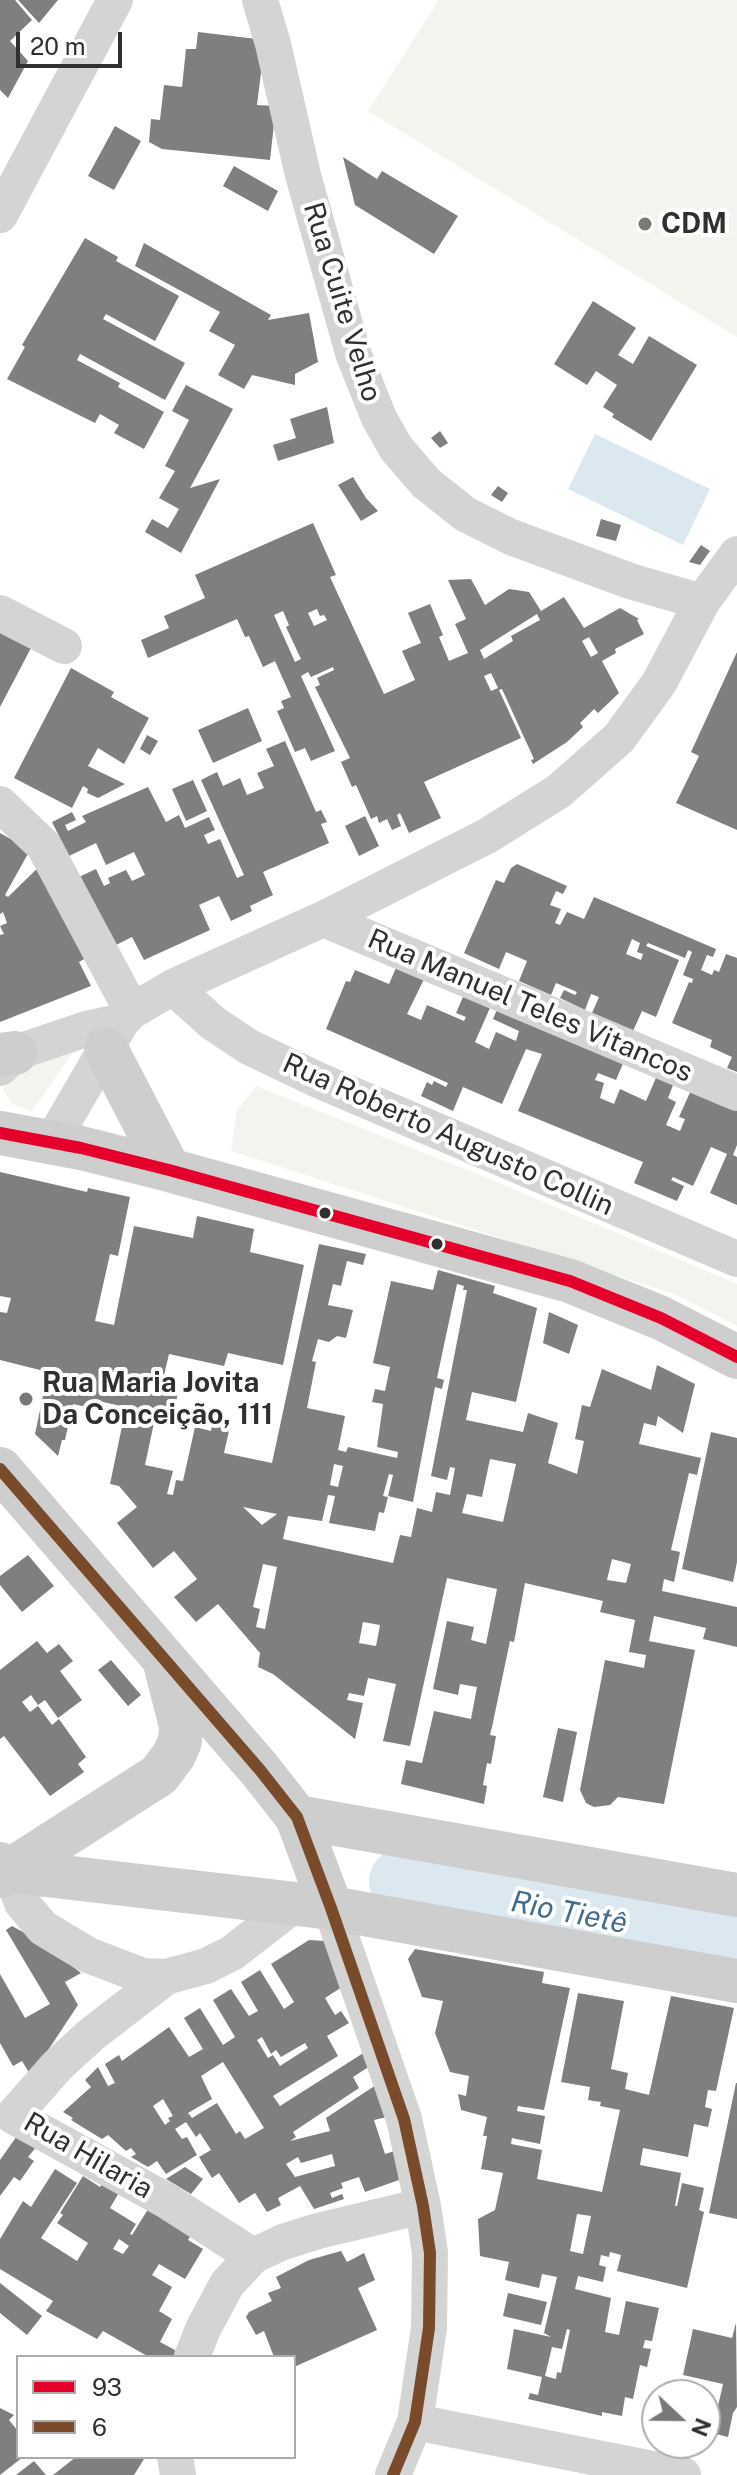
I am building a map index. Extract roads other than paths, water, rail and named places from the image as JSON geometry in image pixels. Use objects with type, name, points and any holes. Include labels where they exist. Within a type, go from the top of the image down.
[{"type":"street","points":[[0,215],[115,0]]},
{"type":"street","name":"Rua Cuite Velho","points":[[260,0],[303,175],[353,353],[379,418],[396,448],[426,483],[465,514],[511,537],[630,581],[702,602]]},
{"type":"street","points":[[51,1143],[120,1027],[173,987],[323,919],[487,836],[559,791],[619,738],[659,683],[702,602],[737,554]]},
{"type":"street","points":[[0,613],[64,646]]},
{"type":"street","points":[[0,804],[44,846],[120,1027],[169,1170]]},
{"type":"street","name":"Rua Manuel Teles Vitancos","points":[[323,919],[737,1093]]},
{"type":"street","name":"Rua Roberto Augusto Collin","points":[[173,987],[213,1023],[263,1054],[737,1259]]},
{"type":"street","points":[[5,1059],[86,1029],[120,1027]]},
{"type":"street","points":[[0,1133],[169,1170],[570,1281],[661,1318],[737,1357]]},
{"type":"street","points":[[0,1469],[297,1817],[313,1906],[404,2119],[430,2253],[429,2328],[415,2422],[393,2475]]},
{"type":"street","points":[[4,1871],[159,1775],[174,1755],[180,1741],[181,1726],[164,1661]]},
{"type":"street","points":[[297,1817],[737,1895]]},
{"type":"street","points":[[4,1871],[313,1906],[737,1981]]},
{"type":"street","points":[[4,1871],[22,1903],[43,1928],[115,1967],[143,1976],[166,1977],[206,1966],[313,1906]]},
{"type":"street","name":"Rua Hilaria","points":[[166,1977],[92,2034],[57,2066],[13,2116],[167,2201],[253,2256]]},
{"type":"street","points":[[193,2355],[227,2284],[253,2256],[318,2231],[423,2206]]},
{"type":"street","points":[[415,2422],[683,2475]]},
{"type":"waterway","name":"Rio Tietê","points":[[401,1881],[737,1944]]},
{"type":"place","name":"CDM","points":[[645,224]]},
{"type":"place","name":"Rua Maria Jovita Da Conceição, 111","points":[[26,1399]]}]
